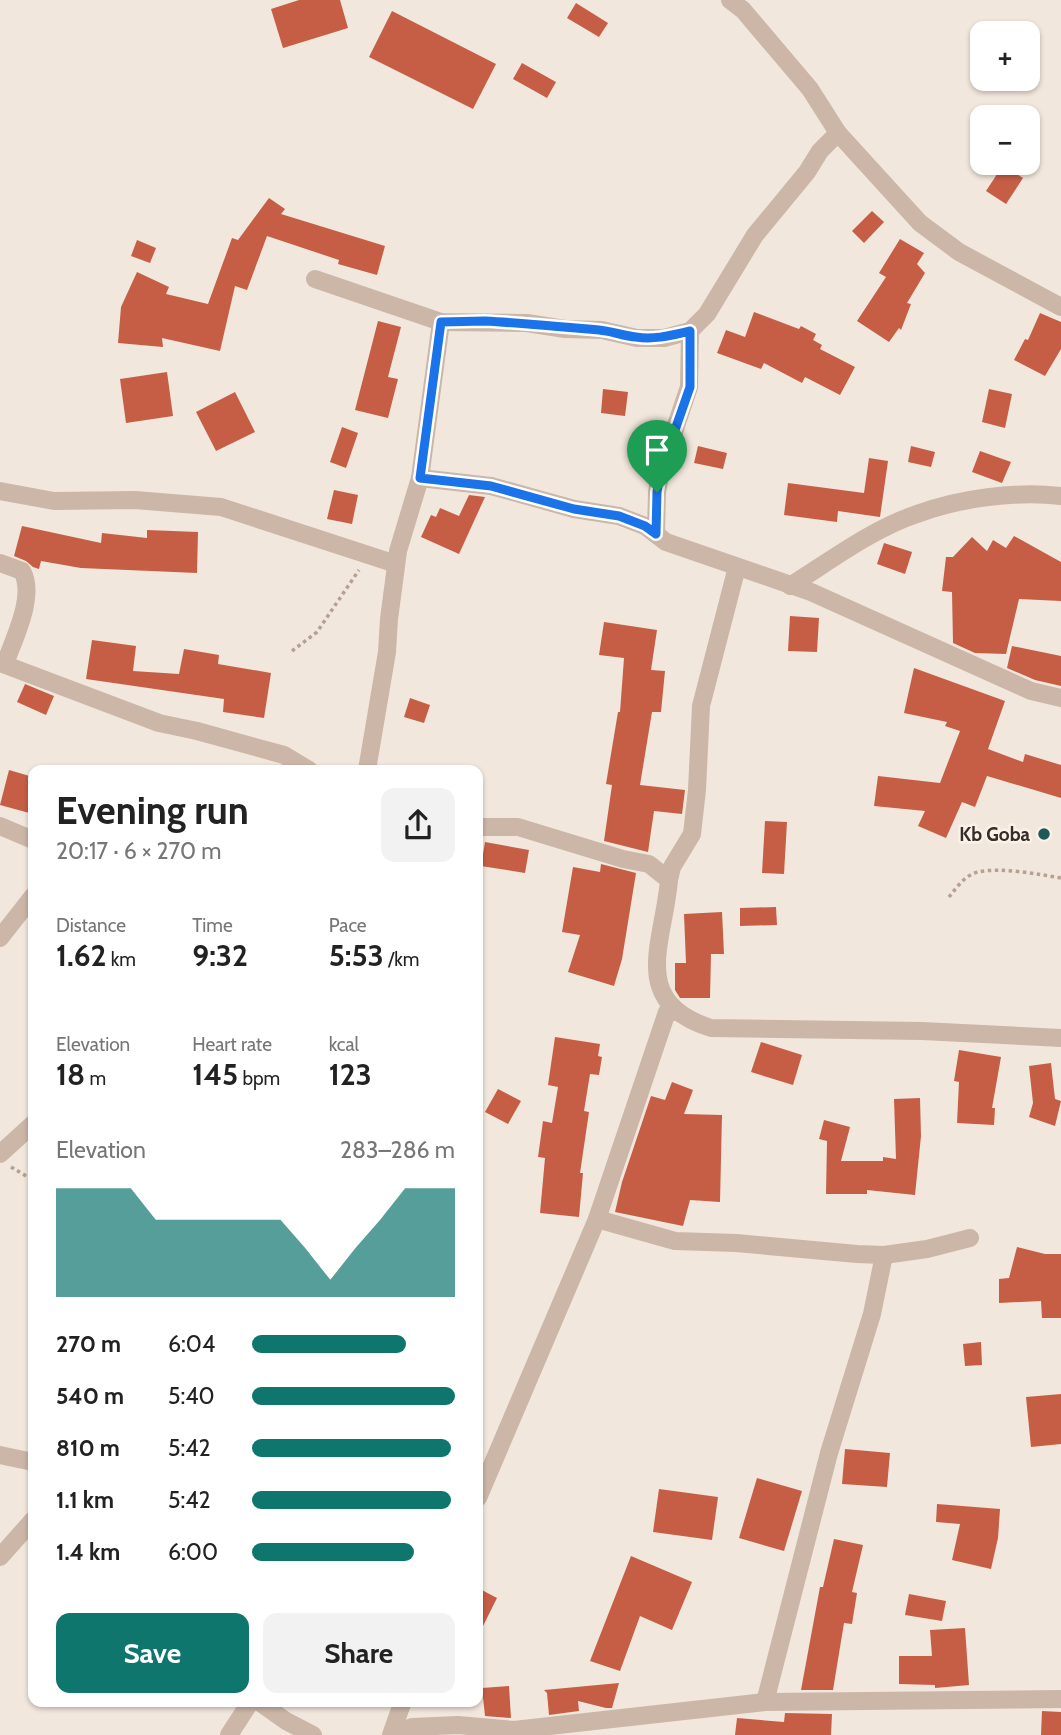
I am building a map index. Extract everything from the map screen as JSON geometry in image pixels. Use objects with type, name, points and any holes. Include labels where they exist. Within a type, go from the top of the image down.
[{"type":"street","points":[[730,0],[743,10],[810,89],[838,133],[920,223],[959,252],[1061,307]]},
{"type":"street","points":[[315,279],[441,322],[527,323],[565,329],[602,330],[637,338],[664,338],[690,331],[707,314],[755,235],[807,172],[820,151],[838,133]]},
{"type":"street","points":[[368,765],[387,652],[396,564],[420,478],[441,322]]},
{"type":"street","points":[[656,534],[657,492],[661,470],[690,387],[690,331]]},
{"type":"street","points":[[420,478],[491,486],[574,509],[619,516],[645,526],[666,542],[811,593],[1031,691],[1061,698]]},
{"type":"street","points":[[0,491],[54,502],[135,500],[222,507],[396,564]]},
{"type":"street","points":[[790,586],[872,535],[916,514],[986,497],[1061,496]]},
{"type":"street","points":[[0,563],[22,570],[27,580],[27,597],[3,664],[159,723],[284,755],[301,765]]},
{"type":"street","points":[[737,568],[701,706],[692,834],[672,867],[669,880],[656,959],[657,978],[664,996],[676,1012],[692,1023],[711,1028],[922,1031],[1061,1038]]},
{"type":"street","points":[[0,826],[28,838]]},
{"type":"street","points":[[483,827],[519,827],[623,859],[649,864],[669,880]]},
{"type":"street","points":[[0,938],[28,902]]},
{"type":"street","points":[[483,1486],[597,1219],[667,1012],[676,1012]]},
{"type":"street","points":[[0,1154],[28,1129]]},
{"type":"street","points":[[597,1219],[675,1241],[884,1255],[927,1249],[970,1238]]},
{"type":"street","points":[[765,1702],[829,1453],[872,1314],[884,1255]]},
{"type":"street","points":[[2,1450],[28,1460]]},
{"type":"street","points":[[0,1557],[28,1526]]},
{"type":"street","points":[[392,1735],[422,1726],[458,1725],[514,1730],[765,1702],[1061,1699]]},
{"type":"street","points":[[229,1735],[247,1707]]},
{"type":"street","points":[[266,1707],[313,1735]]},
{"type":"street","points":[[392,1735],[401,1707]]},
{"type":"path","points":[[292,651],[317,632],[370,555]]},
{"type":"path","points":[[949,897],[960,882],[976,872],[1061,878]]},
{"type":"path","points":[[0,1160],[28,1177]]},
{"type":"building","points":[[299,0],[340,0],[348,28],[283,48],[271,9]]},
{"type":"building","points":[[576,3],[608,23],[599,37],[567,18]]},
{"type":"building","points":[[392,11],[496,64],[473,109],[369,57]]},
{"type":"building","points":[[522,63],[556,82],[547,98],[513,79]]},
{"type":"building","points":[[996,175],[1018,175],[1023,178],[1006,204],[986,191]]},
{"type":"building","points":[[269,198],[285,209],[281,214],[385,246],[377,275],[338,264],[339,260],[267,236],[247,290],[235,286],[220,351],[162,338],[163,347],[118,343],[121,307],[137,272],[169,287],[166,294],[208,304],[232,238],[238,240]]},
{"type":"building","points":[[872,211],[884,222],[864,243],[852,231]]},
{"type":"building","points":[[900,239],[924,253],[917,264],[925,273],[907,303],[911,304],[901,330],[899,328],[889,342],[857,321],[886,277],[879,273]]},
{"type":"building","points":[[137,240],[156,248],[150,263],[131,256]]},
{"type":"building","points":[[754,312],[799,329],[801,326],[816,334],[813,340],[822,345],[820,349],[855,367],[840,395],[805,377],[802,383],[764,363],[761,369],[717,353],[726,330],[745,337]]},
{"type":"building","points":[[1040,313],[1061,322],[1061,349],[1045,376],[1014,360],[1025,339],[1028,340]]},
{"type":"building","points":[[378,321],[401,327],[388,377],[398,379],[388,418],[355,410]]},
{"type":"building","points":[[167,372],[173,416],[126,423],[120,379]]},
{"type":"building","points":[[603,389],[628,392],[625,416],[601,413]]},
{"type":"building","points":[[989,389],[1012,394],[1005,428],[982,422]]},
{"type":"building","points":[[235,392],[255,432],[216,451],[196,412]]},
{"type":"building","points":[[342,427],[358,433],[346,468],[330,462]]},
{"type":"building","points":[[698,446],[727,453],[723,469],[694,463]]},
{"type":"building","points":[[911,446],[935,452],[931,467],[908,462]]},
{"type":"building","points":[[980,451],[1011,462],[1002,483],[972,472]]},
{"type":"building","points":[[869,458],[888,461],[880,517],[838,511],[837,522],[784,515],[788,483],[864,493]]},
{"type":"building","points":[[334,490],[358,495],[352,524],[327,519]]},
{"type":"building","points":[[469,495],[485,497],[459,554],[421,537],[431,515],[436,517],[440,508],[459,516]]},
{"type":"building","points":[[22,526],[101,543],[102,533],[147,538],[147,530],[198,532],[197,573],[81,568],[41,561],[39,569],[14,556]]},
{"type":"building","points":[[1014,536],[1061,562],[1061,601],[1019,599],[1006,654],[975,653],[953,643],[952,592],[942,591],[946,557],[953,557],[972,537],[987,551],[993,540],[1006,548]]},
{"type":"building","points":[[884,543],[912,552],[905,574],[877,564]]},
{"type":"building","points":[[790,616],[819,618],[817,652],[788,651]]},
{"type":"building","points":[[604,622],[657,630],[651,670],[665,671],[661,712],[652,712],[640,785],[685,790],[682,814],[654,811],[648,852],[604,841],[612,785],[606,784],[620,712],[624,658],[599,655]]},
{"type":"building","points":[[92,640],[136,646],[133,671],[179,674],[184,649],[219,655],[218,664],[271,673],[264,718],[223,712],[224,699],[86,679]]},
{"type":"building","points":[[1012,646],[1061,656],[1061,686],[1035,680],[1007,668]]},
{"type":"building","points":[[914,668],[1005,701],[988,749],[1023,762],[1025,754],[1061,765],[1061,798],[987,776],[975,807],[962,802],[946,838],[918,826],[925,811],[874,806],[878,776],[940,783],[960,731],[945,726],[947,722],[904,713]]},
{"type":"building","points":[[25,684],[54,696],[46,715],[17,702]]},
{"type":"building","points":[[410,698],[430,705],[424,723],[404,717]]},
{"type":"building","points":[[9,770],[28,776],[28,813],[0,805]]},
{"type":"building","points":[[765,821],[787,822],[784,874],[762,873]]},
{"type":"building","points":[[485,842],[529,850],[525,873],[483,866]]},
{"type":"building","points":[[601,864],[636,873],[622,959],[614,986],[568,972],[580,935],[562,932],[573,867],[600,872]]},
{"type":"building","points":[[776,907],[777,925],[740,926],[740,908]]},
{"type":"building","points":[[722,912],[724,954],[711,954],[710,998],[680,998],[675,990],[675,963],[686,963],[684,914]]},
{"type":"building","points":[[555,1037],[600,1044],[598,1056],[602,1057],[599,1075],[590,1074],[584,1111],[589,1112],[580,1173],[583,1173],[579,1217],[540,1213],[545,1158],[538,1157],[543,1121],[552,1123],[558,1087],[548,1085]]},
{"type":"building","points":[[761,1042],[802,1055],[793,1085],[751,1072]]},
{"type":"building","points":[[959,1050],[1001,1057],[992,1108],[995,1108],[994,1125],[957,1123],[959,1082],[954,1081]]},
{"type":"building","points":[[1051,1063],[1055,1099],[1061,1101],[1055,1126],[1029,1117],[1033,1103],[1029,1066]]},
{"type":"building","points":[[672,1082],[693,1090],[684,1114],[722,1115],[720,1202],[690,1200],[683,1226],[615,1212],[622,1182],[651,1096],[665,1100]]},
{"type":"building","points":[[498,1089],[521,1101],[508,1124],[485,1112]]},
{"type":"building","points":[[920,1098],[921,1136],[915,1195],[867,1190],[867,1194],[826,1194],[827,1141],[819,1139],[824,1120],[850,1127],[841,1161],[883,1161],[883,1157],[896,1159],[894,1099]]},
{"type":"building","points":[[1017,1247],[1045,1254],[1061,1254],[1061,1318],[1042,1318],[1041,1301],[999,1303],[999,1279],[1009,1278]]},
{"type":"building","points":[[981,1342],[982,1365],[965,1366],[963,1344]]},
{"type":"building","points":[[1061,1394],[1061,1444],[1031,1447],[1026,1397]]},
{"type":"building","points":[[845,1449],[890,1453],[887,1487],[842,1484]]},
{"type":"building","points":[[757,1478],[802,1491],[784,1551],[739,1538]]},
{"type":"building","points":[[659,1489],[718,1497],[712,1540],[653,1532]]},
{"type":"building","points":[[937,1504],[1000,1509],[998,1538],[991,1569],[952,1560],[960,1524],[936,1522]]},
{"type":"building","points":[[834,1539],[863,1545],[852,1592],[857,1593],[852,1624],[844,1623],[833,1690],[801,1690],[820,1587],[823,1587]]},
{"type":"building","points":[[631,1556],[692,1582],[672,1630],[640,1616],[620,1671],[590,1661]]},
{"type":"building","points":[[483,1591],[497,1598],[483,1626]]},
{"type":"building","points":[[909,1594],[946,1601],[942,1621],[905,1615]]},
{"type":"building","points":[[965,1628],[969,1685],[935,1688],[935,1685],[899,1684],[899,1656],[932,1656],[930,1630]]},
{"type":"building","points":[[619,1683],[612,1708],[578,1701],[579,1711],[549,1715],[547,1693],[544,1690]]},
{"type":"building","points":[[509,1686],[511,1718],[485,1716],[483,1688]]},
{"type":"building","points":[[1042,1711],[1061,1712],[1061,1735],[1041,1735]]},
{"type":"building","points":[[785,1713],[832,1714],[831,1735],[735,1735],[737,1718],[784,1722]]},
{"type":"place","name":"Kb Goba","points":[[1044,834]]},
{"type":"route","points":[[441,322],[527,323],[565,329],[602,330],[637,338],[664,338],[690,331],[690,387],[671,435],[657,492],[656,534],[645,526],[619,516],[574,509],[491,486],[420,478],[441,322]]}]
